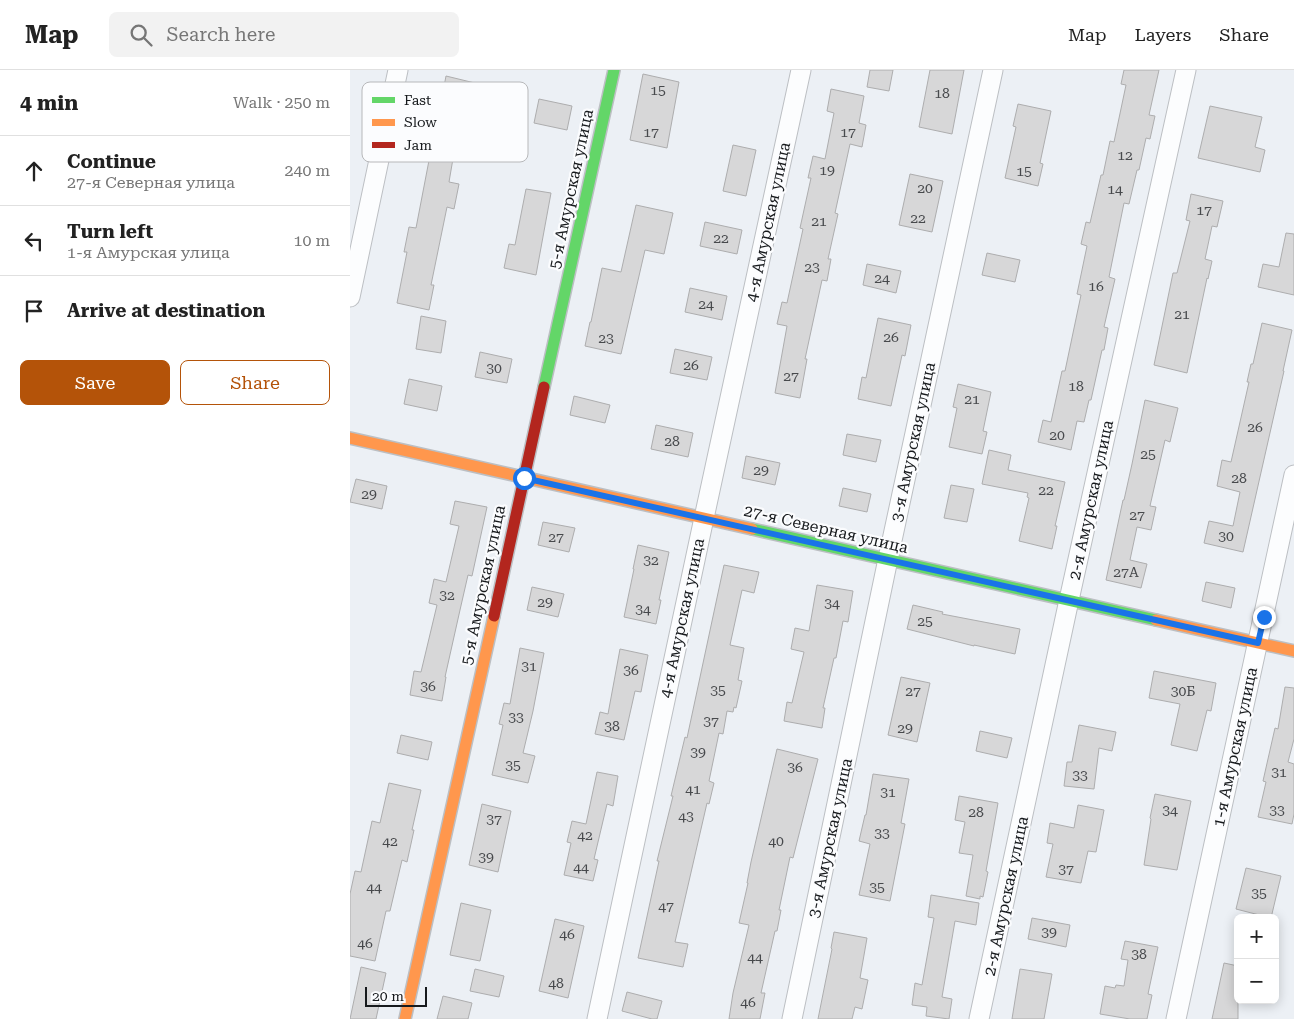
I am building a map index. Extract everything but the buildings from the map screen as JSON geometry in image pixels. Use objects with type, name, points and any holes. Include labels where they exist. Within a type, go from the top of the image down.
[{"type":"street","name":"5-я Амурская улица","points":[[405,1019],[614,70]]},
{"type":"street","name":"4-я Амурская улица","points":[[597,1019],[801,70]]},
{"type":"street","name":"3-я Амурская улица","points":[[792,1019],[993,70]]},
{"type":"street","name":"2-я Амурская улица","points":[[979,1019],[1186,70]]},
{"type":"street","points":[[350,297],[379,162]]},
{"type":"street","name":"27-я Северная улица","points":[[350,438],[1294,651]]},
{"type":"street","name":"1-я Амурская улица","points":[[1176,1019],[1294,475]]},
{"type":"traffic: fast","points":[[544,387],[614,70]]},
{"type":"traffic: fast","points":[[752,529],[1156,620]]},
{"type":"traffic: slow","points":[[350,438],[752,529]]},
{"type":"traffic: slow","points":[[405,1019],[494,616]]},
{"type":"traffic: slow","points":[[1156,620],[1294,651]]},
{"type":"traffic: jam","points":[[494,616],[544,387]]},
{"type":"route","points":[[524,478],[1258,643],[1264,617]]}]
